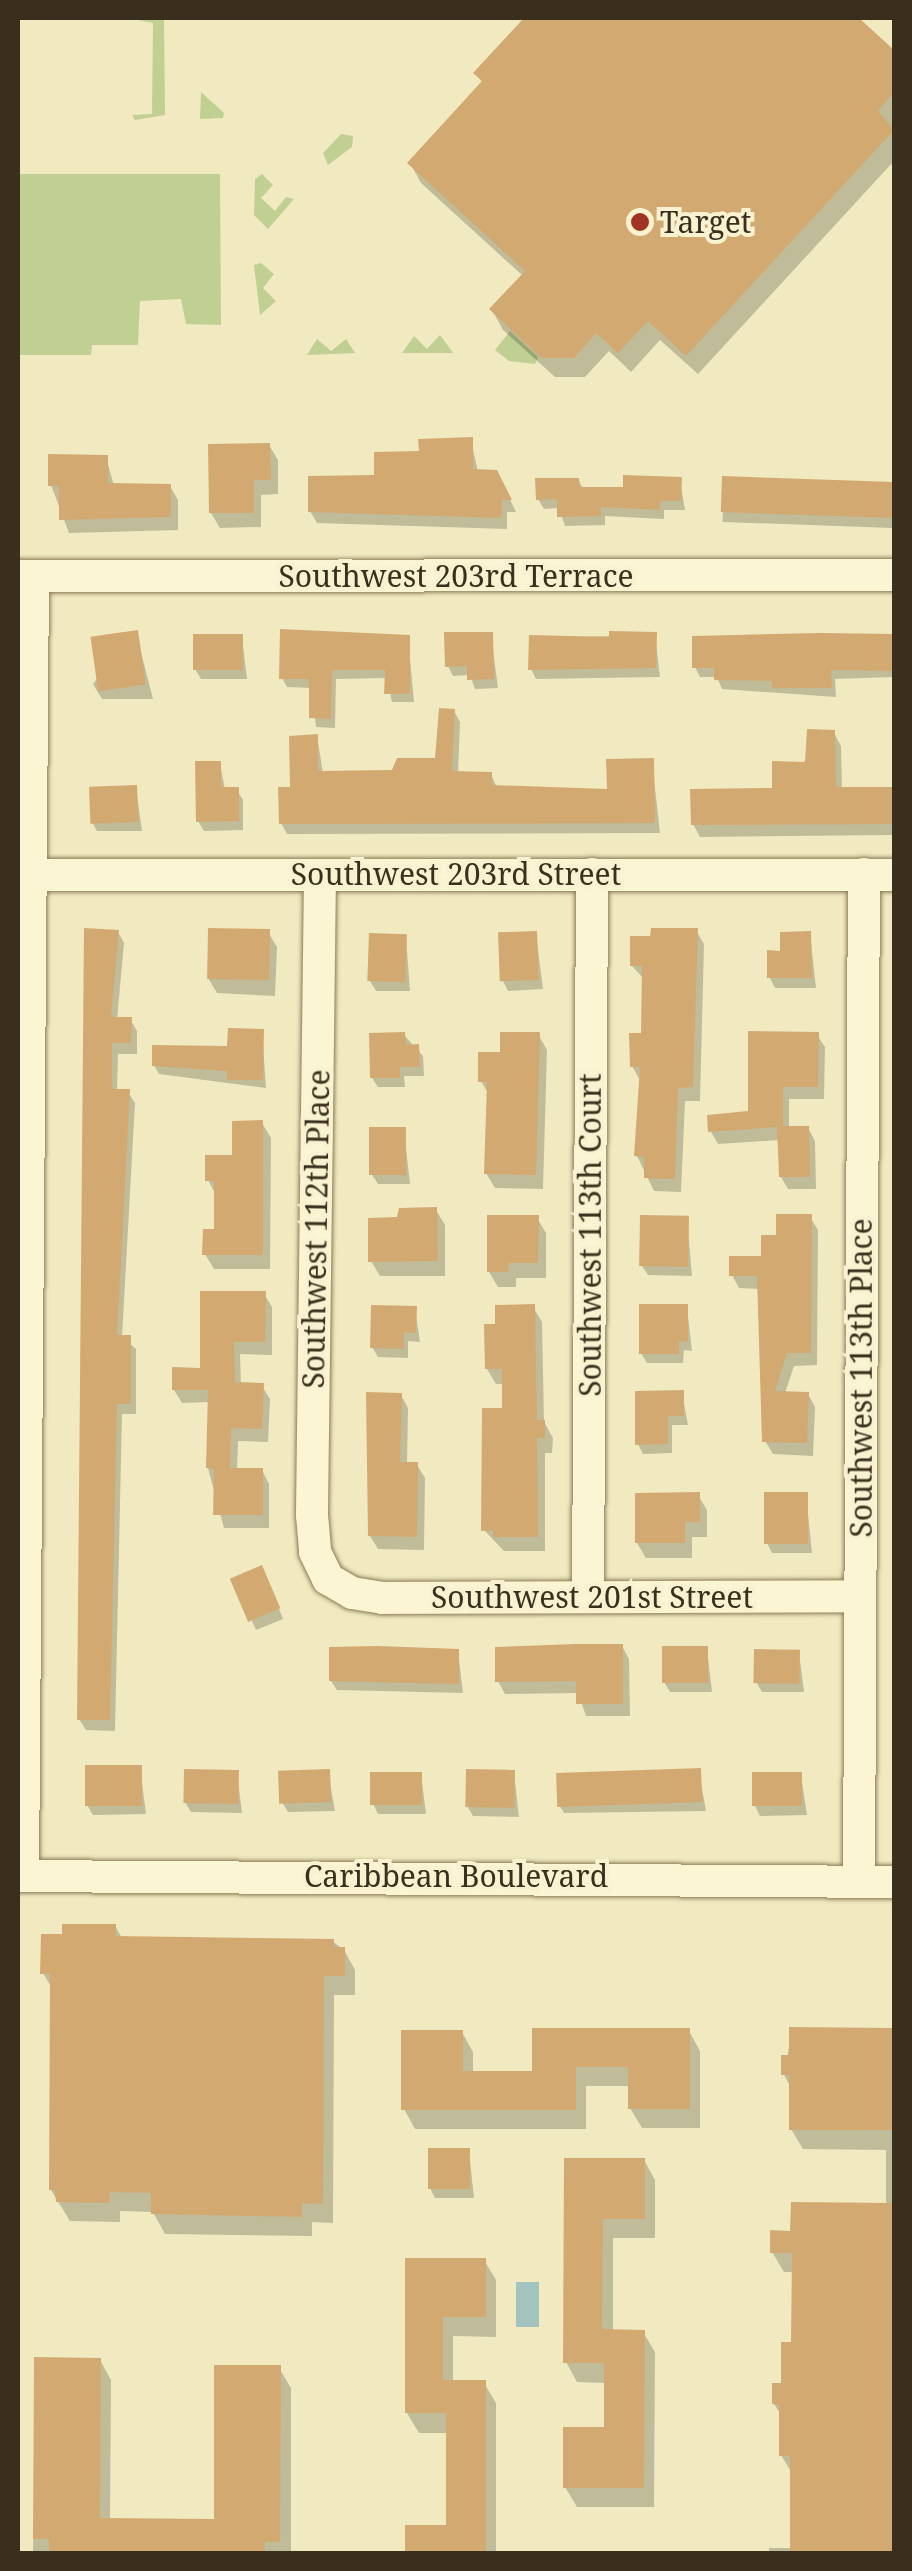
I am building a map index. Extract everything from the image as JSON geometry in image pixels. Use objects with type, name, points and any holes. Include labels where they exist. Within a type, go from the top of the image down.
[{"type":"street","name":"Southwest 203rd Terrace","points":[[25,576],[894,575]]},
{"type":"street","points":[[20,1876],[25,576]]},
{"type":"street","name":"Southwest 113th Court","points":[[588,1597],[592,874]]},
{"type":"street","name":"Southwest 203rd Street","points":[[24,875],[879,874]]},
{"type":"street","name":"Southwest 113th Place","points":[[859,1882],[860,1596],[879,874]]},
{"type":"street","name":"Southwest 112th Place","points":[[320,875],[312,1515],[315,1552],[328,1579]]},
{"type":"street","name":"Southwest 201st Street","points":[[328,1579],[352,1593],[382,1598],[860,1596]]},
{"type":"street","name":"Caribbean Boulevard","points":[[20,1876],[894,1882]]},
{"type":"green space","points":[[164,18],[165,115],[135,120],[132,115],[152,114],[153,23],[133,19]]},
{"type":"green space","points":[[201,92],[224,113],[223,118],[200,119]]},
{"type":"green space","points":[[341,134],[353,136],[352,147],[328,165],[323,153]]},
{"type":"green space","points":[[18,174],[220,174],[221,325],[186,324],[181,299],[140,301],[138,345],[92,345],[91,355],[18,355]]},
{"type":"green space","points":[[262,174],[273,185],[261,198],[275,211],[286,197],[294,199],[268,229],[254,215],[255,179]]},
{"type":"green space","points":[[261,263],[274,274],[263,288],[276,301],[260,315],[254,265]]},
{"type":"green space","points":[[510,331],[538,357],[535,364],[509,361],[495,350]]},
{"type":"green space","points":[[440,335],[453,353],[402,353],[414,336],[427,349]]},
{"type":"green space","points":[[317,339],[331,351],[346,339],[355,353],[307,355]]},
{"type":"water","points":[[516,2282],[539,2282],[539,2327],[516,2327]]},
{"type":"building","name":"Target","points":[[524,18],[859,18],[894,50],[894,92],[878,111],[894,130],[686,356],[648,321],[618,353],[596,333],[574,358],[541,358],[489,309],[525,271],[407,163],[482,81],[473,73]]},
{"type":"building","points":[[473,437],[473,469],[497,470],[512,500],[502,500],[501,518],[308,512],[308,476],[374,475],[374,452],[419,451],[418,439]]},
{"type":"building","points":[[270,443],[271,480],[254,480],[254,513],[209,513],[208,444]]},
{"type":"building","points":[[48,454],[108,455],[108,483],[171,484],[171,517],[59,520],[59,486],[48,486]]},
{"type":"building","points":[[623,475],[682,477],[681,501],[660,501],[660,510],[601,507],[601,516],[557,517],[557,499],[536,500],[535,478],[579,478],[580,487],[623,487]]},
{"type":"building","points":[[722,476],[894,482],[893,518],[721,512]]},
{"type":"building","points":[[280,629],[410,635],[410,694],[384,694],[385,670],[332,670],[331,719],[309,718],[309,679],[279,679]]},
{"type":"building","points":[[138,630],[146,684],[98,691],[90,637]]},
{"type":"building","points":[[609,631],[657,632],[656,668],[528,670],[529,635],[609,637]]},
{"type":"building","points":[[444,632],[493,632],[494,679],[467,680],[467,666],[445,667]]},
{"type":"building","points":[[193,634],[243,634],[243,670],[193,670]]},
{"type":"building","points":[[894,634],[894,671],[831,670],[832,688],[772,688],[772,681],[714,680],[714,668],[692,668],[692,636]]},
{"type":"building","points":[[439,708],[455,709],[452,771],[492,772],[492,785],[607,789],[606,759],[654,758],[655,823],[279,824],[278,787],[290,787],[289,736],[318,734],[318,771],[392,770],[397,758],[435,758]]},
{"type":"building","points":[[807,729],[835,730],[836,787],[894,787],[894,824],[691,825],[690,789],[772,788],[772,761],[805,762]]},
{"type":"building","points":[[195,761],[221,761],[221,787],[239,787],[239,821],[196,822]]},
{"type":"building","points":[[137,785],[138,822],[90,824],[89,787]]},
{"type":"building","points":[[84,928],[119,930],[111,1017],[132,1017],[131,1043],[112,1043],[112,1089],[130,1089],[117,1335],[131,1335],[131,1404],[117,1404],[110,1720],[77,1720]]},
{"type":"building","points":[[208,928],[270,929],[269,980],[207,979]]},
{"type":"building","points":[[651,928],[698,928],[693,1087],[678,1088],[675,1179],[644,1178],[644,1157],[634,1156],[640,1067],[630,1067],[629,1033],[641,1033],[642,966],[630,966],[630,936],[650,936]]},
{"type":"building","points":[[537,931],[539,980],[500,981],[498,932]]},
{"type":"building","points":[[811,931],[812,978],[767,978],[767,950],[780,951],[780,932]]},
{"type":"building","points":[[369,933],[407,934],[405,982],[367,981]]},
{"type":"building","points":[[228,1028],[264,1029],[263,1080],[227,1080],[227,1071],[152,1066],[152,1045],[227,1046]]},
{"type":"building","points":[[748,1031],[819,1032],[818,1087],[783,1087],[783,1126],[809,1126],[810,1177],[779,1177],[777,1127],[708,1132],[707,1115],[748,1111]]},
{"type":"building","points":[[405,1032],[406,1045],[419,1044],[420,1067],[400,1067],[400,1078],[370,1078],[369,1033]]},
{"type":"building","points":[[500,1032],[540,1032],[536,1175],[484,1174],[487,1082],[478,1082],[478,1052],[500,1052]]},
{"type":"building","points":[[263,1120],[263,1255],[202,1255],[203,1229],[214,1229],[214,1181],[205,1181],[205,1155],[232,1155],[232,1121]]},
{"type":"building","points":[[369,1127],[406,1127],[406,1175],[369,1175]]},
{"type":"building","points":[[437,1207],[438,1261],[368,1262],[368,1218],[397,1217],[399,1208]]},
{"type":"building","points":[[776,1214],[812,1214],[811,1353],[787,1353],[775,1391],[809,1392],[807,1443],[762,1442],[757,1276],[729,1276],[729,1256],[761,1256],[761,1235],[776,1235]]},
{"type":"building","points":[[487,1215],[539,1215],[538,1263],[509,1263],[508,1272],[487,1272]]},
{"type":"building","points":[[640,1215],[689,1216],[688,1267],[639,1266]]},
{"type":"building","points":[[200,1291],[266,1291],[265,1342],[234,1342],[235,1382],[264,1383],[262,1429],[231,1428],[230,1468],[263,1468],[263,1515],[213,1515],[214,1469],[206,1468],[208,1390],[172,1390],[172,1367],[200,1368]]},
{"type":"building","points":[[535,1304],[537,1420],[545,1420],[545,1438],[537,1438],[538,1537],[493,1537],[493,1530],[481,1531],[482,1408],[502,1408],[502,1369],[485,1369],[484,1324],[495,1324],[495,1305]]},
{"type":"building","points":[[639,1304],[688,1304],[688,1342],[679,1341],[679,1354],[639,1354]]},
{"type":"building","points":[[371,1305],[417,1306],[416,1333],[404,1332],[404,1349],[370,1348]]},
{"type":"building","points":[[684,1390],[684,1416],[668,1416],[668,1444],[635,1445],[635,1391]]},
{"type":"building","points":[[366,1392],[402,1393],[400,1462],[418,1462],[417,1537],[368,1536]]},
{"type":"building","points":[[700,1492],[700,1522],[685,1522],[685,1543],[635,1543],[635,1493]]},
{"type":"building","points":[[764,1492],[808,1492],[808,1544],[764,1544]]},
{"type":"building","points":[[262,1565],[280,1608],[248,1622],[230,1579]]},
{"type":"building","points":[[623,1644],[623,1704],[576,1704],[576,1681],[495,1682],[495,1647]]},
{"type":"building","points":[[662,1646],[708,1646],[708,1683],[662,1683]]},
{"type":"building","points":[[329,1647],[459,1649],[459,1684],[329,1681]]},
{"type":"building","points":[[754,1649],[800,1650],[799,1684],[753,1683]]},
{"type":"building","points":[[85,1765],[142,1765],[142,1806],[85,1806]]},
{"type":"building","points":[[701,1768],[702,1802],[557,1807],[556,1773]]},
{"type":"building","points":[[184,1769],[239,1770],[238,1804],[183,1803]]},
{"type":"building","points":[[330,1769],[331,1802],[279,1804],[278,1771]]},
{"type":"building","points":[[466,1769],[515,1770],[514,1808],[465,1807]]},
{"type":"building","points":[[370,1772],[422,1772],[422,1805],[370,1805]]},
{"type":"building","points":[[752,1772],[802,1772],[802,1806],[752,1806]]},
{"type":"building","points":[[62,1924],[116,1924],[116,1936],[334,1939],[334,1947],[345,1947],[345,1976],[324,1976],[323,2204],[302,2203],[302,2217],[151,2214],[151,2193],[110,2192],[109,2203],[56,2202],[55,2190],[49,2190],[50,1974],[40,1974],[41,1934],[62,1934]]},
{"type":"building","points":[[789,2027],[894,2028],[894,2130],[789,2130],[789,2075],[781,2075],[781,2055],[789,2055]]},
{"type":"building","points":[[532,2028],[690,2028],[690,2109],[628,2109],[628,2067],[576,2067],[576,2110],[401,2110],[401,2030],[463,2030],[463,2071],[532,2071]]},
{"type":"building","points":[[428,2148],[470,2148],[470,2189],[428,2189]]},
{"type":"building","points":[[564,2158],[645,2158],[645,2219],[603,2219],[602,2329],[645,2330],[644,2488],[563,2488],[563,2427],[604,2427],[604,2363],[563,2363]]},
{"type":"building","points":[[791,2202],[894,2203],[893,2554],[790,2554],[790,2456],[779,2456],[779,2405],[772,2404],[772,2383],[781,2383],[781,2342],[791,2342],[792,2253],[770,2253],[770,2230],[790,2231]]},
{"type":"building","points":[[405,2258],[486,2258],[486,2317],[443,2317],[443,2380],[486,2380],[486,2554],[405,2554],[405,2525],[446,2525],[446,2413],[405,2413]]},
{"type":"building","points":[[34,2357],[101,2358],[100,2518],[214,2519],[214,2365],[281,2365],[280,2542],[265,2542],[264,2554],[49,2554],[49,2539],[33,2539]]},
{"type":"place","name":"Target","points":[[640,222]]}]
